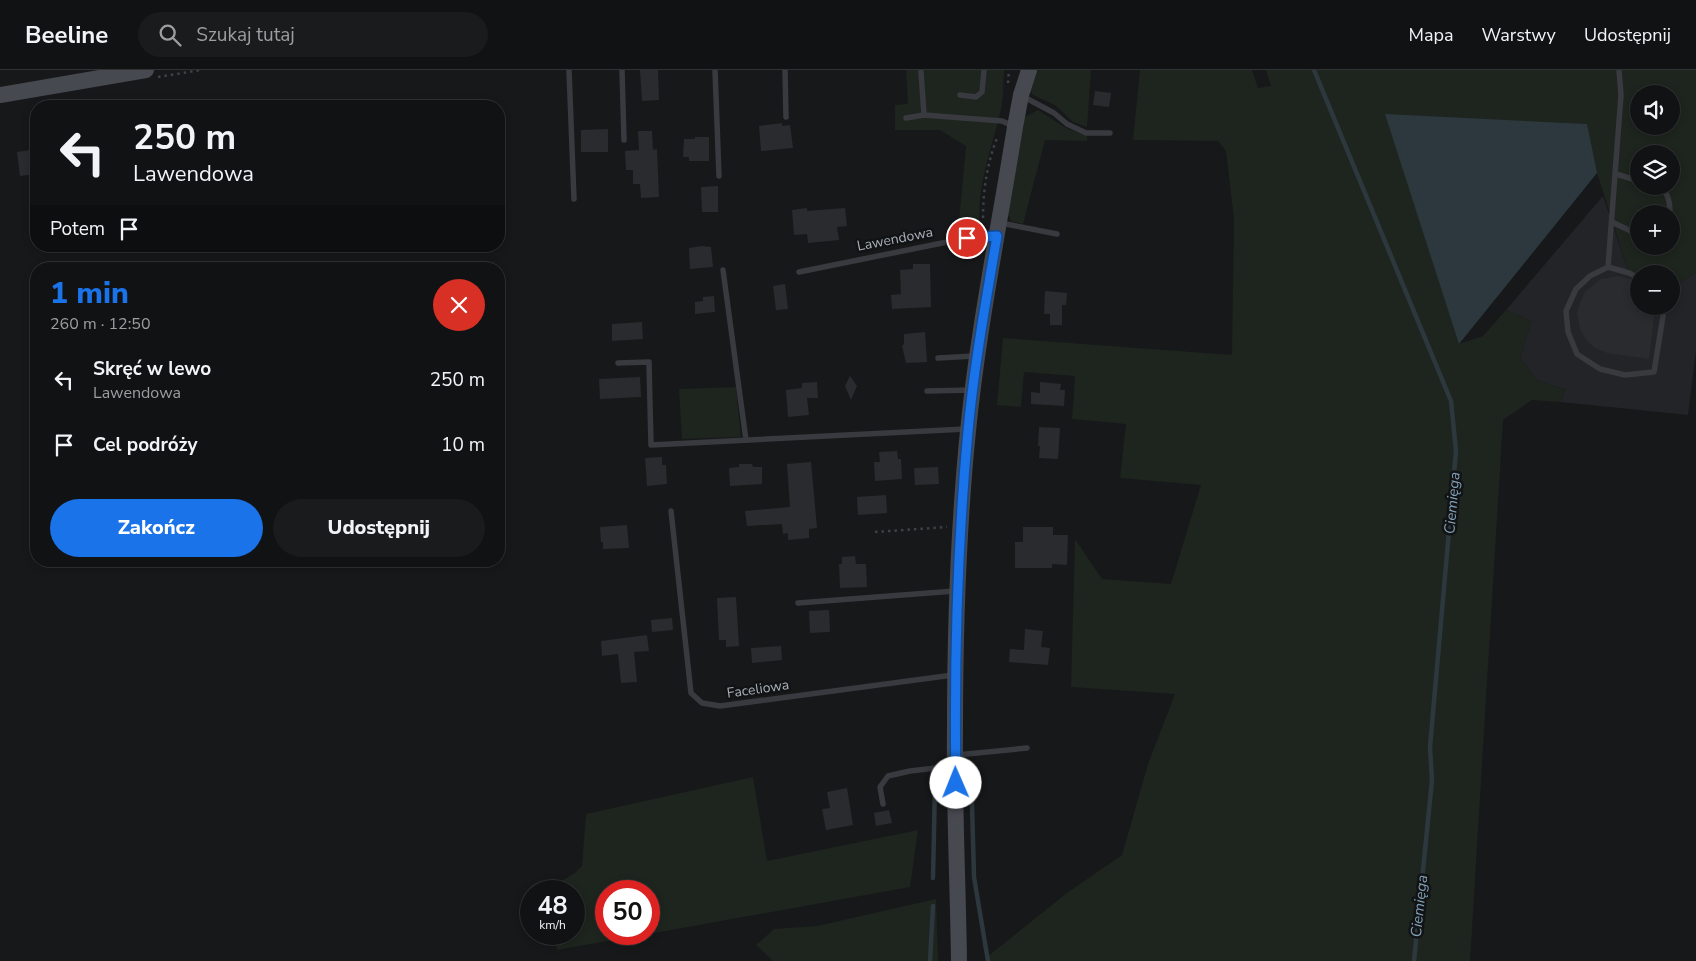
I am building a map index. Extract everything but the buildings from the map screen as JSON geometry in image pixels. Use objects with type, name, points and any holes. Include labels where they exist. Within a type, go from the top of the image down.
[{"type":"main road","points":[[0,95],[146,70]]},
{"type":"main road","points":[[1020,70],[1021,95]]},
{"type":"main road","points":[[959,961],[955,675],[961,526],[968,429],[1015,127],[1021,95],[1029,70]]},
{"type":"lane","points":[[569,70],[574,198]]},
{"type":"lane","points":[[622,70],[624,140]]},
{"type":"lane","points":[[715,70],[719,176]]},
{"type":"lane","points":[[785,70],[786,117]]},
{"type":"lane","points":[[960,95],[976,97],[982,92],[984,70]]},
{"type":"lane","points":[[1608,267],[1622,95],[1619,70]]},
{"type":"lane","points":[[921,72],[924,115]]},
{"type":"lane","points":[[1021,95],[1054,113],[1067,124],[1086,133],[1110,133]]},
{"type":"lane","points":[[906,118],[924,115],[1002,121],[1015,127]]},
{"type":"lane","points":[[1616,174],[1630,178]]},
{"type":"lane","points":[[1612,222],[1630,231]]},
{"type":"lane","name":"Lawendowa","points":[[799,272],[998,230],[1057,234]]},
{"type":"lane","points":[[1630,274],[1608,267],[1590,276],[1576,289],[1566,311],[1568,332],[1577,354],[1600,369],[1625,375],[1654,372],[1663,315]]},
{"type":"lane","points":[[723,270],[746,440]]},
{"type":"lane","points":[[938,358],[978,356]]},
{"type":"lane","points":[[618,363],[649,362],[651,445],[968,429]]},
{"type":"lane","points":[[927,391],[973,390]]},
{"type":"lane","name":"Faceliowa","points":[[671,511],[691,693],[702,703],[720,706],[955,675]]},
{"type":"lane","points":[[798,603],[958,591]]},
{"type":"lane","points":[[883,804],[880,787],[888,776],[955,760],[1027,748]]},
{"type":"path","points":[[875,532],[961,526]]},
{"type":"shaded area","points":[[906,70],[1004,70],[1002,104],[980,198],[980,228],[977,231],[958,232],[966,146],[940,130],[895,130],[895,105],[908,104]]},
{"type":"shaded area","points":[[1034,70],[1091,70],[1087,127],[1073,122],[1055,105],[1033,95],[1029,90]]},
{"type":"shaded area","points":[[1140,70],[1252,70],[1258,88],[1271,86],[1266,70],[1696,70],[1696,272],[1680,283],[1680,265],[1630,265],[1629,273],[1597,173],[1459,344],[1483,336],[1506,310],[1531,321],[1520,359],[1537,380],[1565,390],[1561,402],[1532,400],[1503,420],[1470,961],[988,961],[987,957],[1067,893],[1122,855],[1148,764],[1175,694],[1071,687],[1075,539],[1102,579],[1171,584],[1201,485],[1120,478],[1126,424],[1072,419],[1075,376],[1024,372],[1021,407],[997,405],[1003,338],[1232,355],[1234,219],[1226,151],[1218,141],[1133,140]]},
{"type":"shaded area","points":[[1038,110],[1066,128],[1087,136],[1087,141],[1045,140],[1023,224],[1011,221],[1008,214],[1021,119]]},
{"type":"shaded area","points":[[1385,114],[1587,124],[1597,173],[1459,344]]},
{"type":"shaded area","points":[[1603,196],[1630,274],[1630,315],[1680,315],[1680,283],[1696,272],[1696,350],[1688,415],[1561,402],[1565,390],[1537,380],[1520,359],[1531,321],[1506,310]]},
{"type":"shaded area","points":[[736,387],[741,437],[682,439],[679,389]]},
{"type":"shaded area","points":[[753,777],[767,861],[918,830],[910,887],[660,932],[660,880],[595,880],[595,943],[557,950],[556,945],[585,945],[585,880],[563,880],[582,866],[586,814]]},
{"type":"shaded area","points":[[936,899],[938,961],[773,961],[756,945],[774,929],[817,926]]},
{"type":"waterway","name":"Ciemięga","points":[[1314,70],[1451,401],[1456,451],[1430,747],[1432,780],[1414,961]]},
{"type":"waterway","points":[[971,767],[974,877],[988,961]]},
{"type":"waterway","points":[[933,878],[935,785]]},
{"type":"waterway","points":[[930,961],[933,906]]},
{"type":"route","points":[[956,783],[954,731],[956,628],[963,491],[976,364],[997,236],[967,238]]}]
